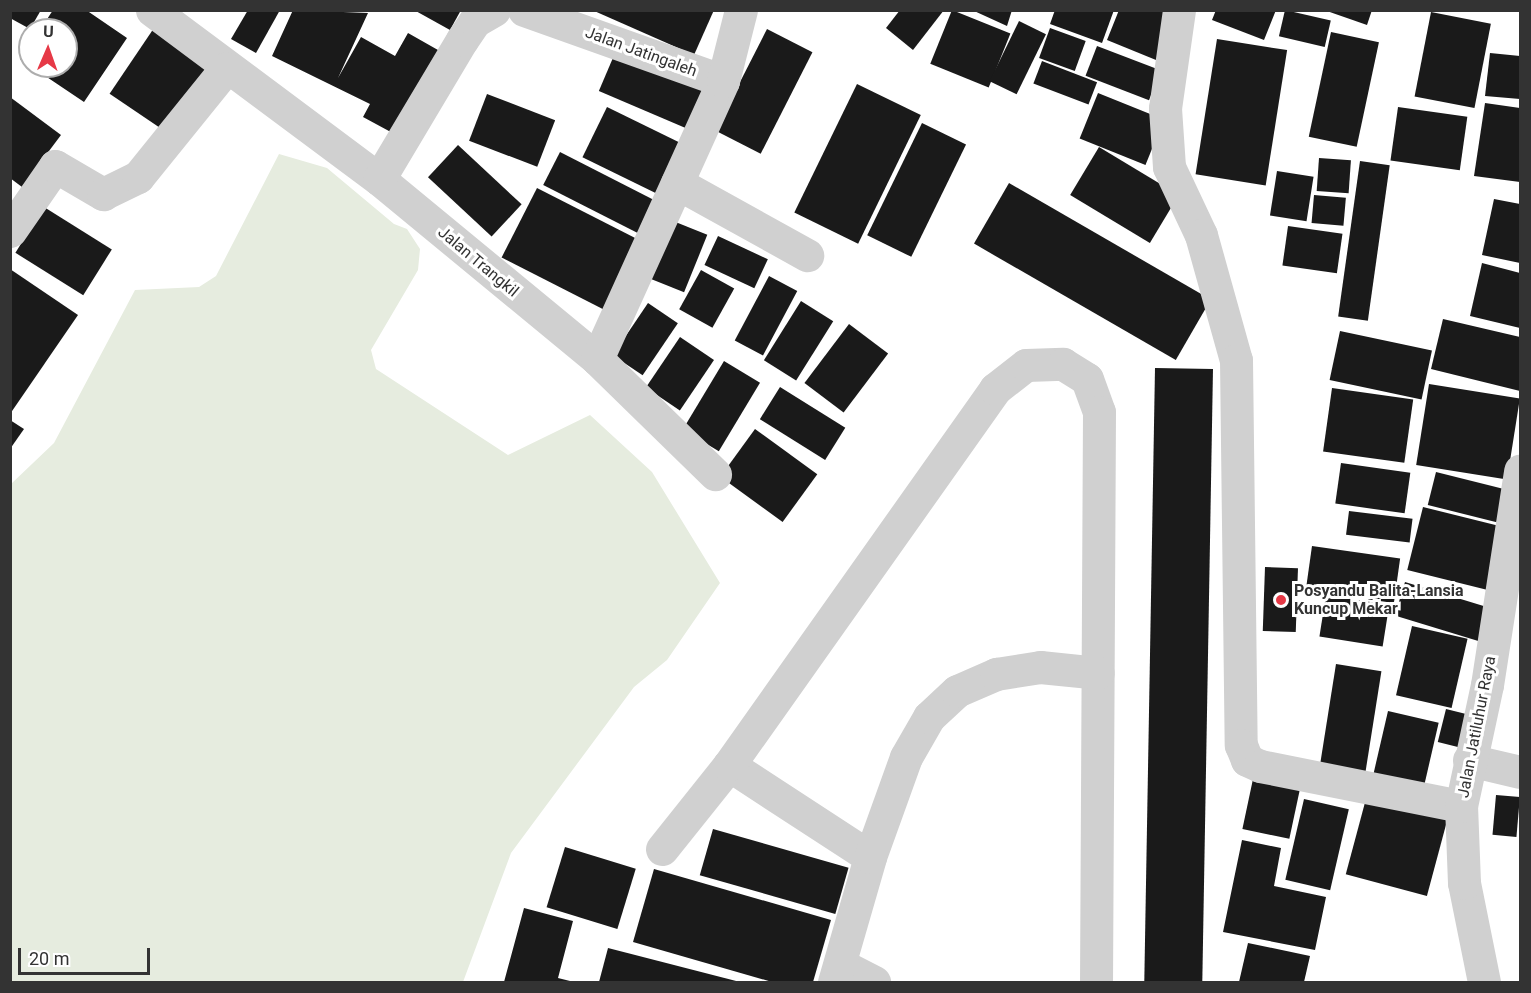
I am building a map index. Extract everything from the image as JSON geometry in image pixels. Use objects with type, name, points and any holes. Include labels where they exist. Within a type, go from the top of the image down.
[{"type":"street","name":"Jalan Trangkil","points":[[152,10],[226,68],[379,179],[597,359],[715,474]]},
{"type":"street","points":[[379,179],[462,40],[475,21],[494,10]]},
{"type":"street","name":"Jalan Jatingaleh","points":[[524,10],[723,81]]},
{"type":"street","points":[[597,359],[723,81],[741,10]]},
{"type":"street","points":[[1179,10],[1165,108],[1169,167],[1201,234],[1236,360],[1241,745],[1247,760],[1268,768],[1461,806]]},
{"type":"street","points":[[10,231],[55,166],[103,194],[138,177],[226,68]]},
{"type":"street","points":[[677,183],[807,255]]},
{"type":"street","points":[[662,849],[729,765],[995,389],[1026,365],[1063,364],[1087,379],[1095,395],[1098,673],[1096,982]]},
{"type":"street","name":"Jalan Jatiluhur Raya","points":[[1484,982],[1464,883],[1461,806],[1469,760],[1487,685],[1521,471]]},
{"type":"street","points":[[874,982],[838,974],[870,857],[906,757],[930,717],[957,691],[996,674],[1040,667],[1098,673]]},
{"type":"street","points":[[1469,760],[1521,772]]},
{"type":"street","points":[[729,765],[870,857]]},
{"type":"shaded area","points":[[279,154],[327,168],[394,224],[407,229],[420,249],[418,270],[371,350],[376,369],[508,455],[590,415],[652,472],[720,583],[667,660],[634,687],[511,853],[463,982],[11,982],[11,484],[54,443],[135,290],[199,287],[216,276]]},
{"type":"building","points":[[10,10],[41,10],[36,18],[18,18],[18,22],[10,18]]},
{"type":"building","points":[[53,10],[86,10],[127,38],[84,102],[48,78],[78,78],[78,18],[48,18]]},
{"type":"building","points":[[248,10],[280,10],[256,53],[231,39]]},
{"type":"building","points":[[293,10],[368,13],[338,78],[361,37],[395,56],[408,33],[445,54],[400,137],[363,117],[370,104],[272,56]]},
{"type":"building","points":[[414,10],[461,10],[450,30]]},
{"type":"building","points":[[592,10],[714,10],[694,55]]},
{"type":"building","points":[[900,10],[944,10],[913,50],[886,28]]},
{"type":"building","points":[[952,10],[1010,34],[989,87],[930,64]]},
{"type":"building","points":[[972,10],[1012,10],[1007,26]]},
{"type":"building","points":[[1055,10],[1114,10],[1102,43],[1050,24]]},
{"type":"building","points":[[1119,10],[1176,10],[1156,60],[1107,40]]},
{"type":"building","points":[[1216,10],[1276,10],[1264,40],[1212,20]]},
{"type":"building","points":[[1285,10],[1331,21],[1325,47],[1279,36]]},
{"type":"building","points":[[1324,10],[1372,10],[1367,25]]},
{"type":"building","points":[[1431,12],[1491,24],[1474,108],[1415,96]]},
{"type":"building","points":[[1019,21],[1046,34],[1017,94],[990,81]]},
{"type":"building","points":[[156,25],[214,64],[168,133],[110,94]]},
{"type":"building","points":[[1050,28],[1086,41],[1075,71],[1039,58]]},
{"type":"building","points":[[767,29],[812,52],[761,154],[715,131]]},
{"type":"building","points":[[1331,32],[1379,42],[1357,147],[1309,137]]},
{"type":"building","points":[[1217,39],[1287,50],[1266,185],[1196,174]]},
{"type":"building","points":[[618,46],[708,84],[689,129],[599,91]]},
{"type":"building","points":[[1097,46],[1160,70],[1149,100],[1086,76]]},
{"type":"building","points":[[1490,53],[1520,56],[1520,99],[1485,96]]},
{"type":"building","points":[[1042,61],[1097,82],[1088,105],[1033,83]]},
{"type":"building","points":[[857,84],[921,115],[858,244],[794,213]]},
{"type":"building","points":[[1098,93],[1164,120],[1145,165],[1080,138]]},
{"type":"building","points":[[487,94],[555,120],[537,167],[469,141]]},
{"type":"building","points":[[10,97],[61,135],[22,187],[10,178]]},
{"type":"building","points":[[1485,103],[1520,108],[1520,182],[1474,176]]},
{"type":"building","points":[[607,107],[685,145],[661,195],[582,157]]},
{"type":"building","points":[[1398,107],[1467,117],[1460,170],[1390,160]]},
{"type":"building","points":[[922,123],[966,144],[911,257],[867,235]]},
{"type":"building","points":[[458,145],[522,204],[492,237],[428,177]]},
{"type":"building","points":[[1099,147],[1179,195],[1150,243],[1070,195]]},
{"type":"building","points":[[560,152],[659,202],[642,235],[543,185]]},
{"type":"building","points":[[1319,158],[1351,160],[1349,193],[1317,191]]},
{"type":"building","points":[[1360,161],[1390,165],[1368,321],[1338,316]]},
{"type":"building","points":[[1277,171],[1314,177],[1307,221],[1270,215]]},
{"type":"building","points":[[1009,183],[1211,299],[1176,360],[974,244]]},
{"type":"building","points":[[537,188],[643,242],[608,312],[502,257]]},
{"type":"building","points":[[1314,195],[1346,198],[1343,226],[1312,223]]},
{"type":"building","points":[[1494,199],[1520,204],[1520,263],[1482,255]]},
{"type":"building","points":[[44,207],[112,249],[83,295],[15,253]]},
{"type":"building","points":[[673,221],[707,235],[684,292],[650,278]]},
{"type":"building","points":[[1288,226],[1342,234],[1337,273],[1282,266]]},
{"type":"building","points":[[718,236],[768,259],[754,288],[704,265]]},
{"type":"building","points":[[1482,263],[1520,273],[1520,328],[1470,316]]},
{"type":"building","points":[[10,269],[78,315],[10,414]]},
{"type":"building","points":[[701,270],[734,288],[712,328],[679,309]]},
{"type":"building","points":[[769,276],[797,291],[763,355],[735,340]]},
{"type":"building","points":[[801,301],[833,321],[796,381],[764,360]]},
{"type":"building","points":[[648,303],[678,323],[643,375],[613,355]]},
{"type":"building","points":[[1443,319],[1520,337],[1520,391],[1431,369]]},
{"type":"building","points":[[849,324],[888,353],[844,413],[804,383]]},
{"type":"building","points":[[1340,331],[1432,351],[1422,399],[1330,380]]},
{"type":"building","points":[[680,337],[714,360],[680,410],[646,388]]},
{"type":"building","points":[[724,361],[760,383],[719,451],[683,430]]},
{"type":"building","points":[[1155,368],[1213,369],[1202,982],[1144,982]]},
{"type":"building","points":[[1429,384],[1520,398],[1507,479],[1416,465]]},
{"type":"building","points":[[780,387],[845,428],[825,460],[760,419]]},
{"type":"building","points":[[1332,388],[1413,399],[1404,463],[1323,451]]},
{"type":"building","points":[[10,420],[24,429],[10,449]]},
{"type":"building","points":[[755,429],[817,474],[783,522],[720,477]]},
{"type":"building","points":[[1341,463],[1410,473],[1405,513],[1335,504]]},
{"type":"building","points":[[1436,472],[1505,489],[1497,522],[1428,505]]},
{"type":"building","points":[[1423,507],[1506,528],[1491,591],[1407,570]]},
{"type":"building","points":[[1349,511],[1413,519],[1410,543],[1346,535]]},
{"type":"building","points":[[1312,546],[1400,558],[1394,603],[1306,591]]},
{"type":"building","name":"Posyandu Balita-Lansia Kuncup Mekar","points":[[1265,567],[1298,568],[1296,632],[1263,631]]},
{"type":"building","points":[[1405,582],[1496,610],[1486,643],[1395,615]]},
{"type":"building","points":[[1326,595],[1389,605],[1383,646],[1319,636]]},
{"type":"building","points":[[1412,626],[1468,639],[1452,708],[1396,695]]},
{"type":"building","points":[[1336,664],[1381,671],[1365,773],[1320,766]]},
{"type":"building","points":[[1446,709],[1475,716],[1467,749],[1438,742]]},
{"type":"building","points":[[1388,711],[1439,723],[1423,790],[1372,778]]},
{"type":"building","points":[[1253,779],[1300,789],[1289,839],[1242,829]]},
{"type":"building","points":[[1367,795],[1448,817],[1427,896],[1346,874]]},
{"type":"building","points":[[1496,795],[1520,797],[1516,837],[1493,835]]},
{"type":"building","points":[[1304,799],[1349,809],[1330,890],[1285,880]]},
{"type":"building","points":[[713,829],[849,868],[835,914],[700,875]]},
{"type":"building","points":[[1242,840],[1281,848],[1274,886],[1326,897],[1315,950],[1223,932]]},
{"type":"building","points":[[565,847],[636,869],[617,929],[547,907]]},
{"type":"building","points":[[654,869],[831,920],[813,982],[772,982],[633,942]]},
{"type":"building","points":[[524,908],[573,921],[558,978],[574,982],[504,982]]},
{"type":"building","points":[[1248,943],[1310,956],[1304,982],[1239,982]]},
{"type":"building","points":[[608,948],[740,982],[599,982]]},
{"type":"place","name":"Posyandu Balita-Lansia Kuncup Mekar","points":[[1281,600]]}]
